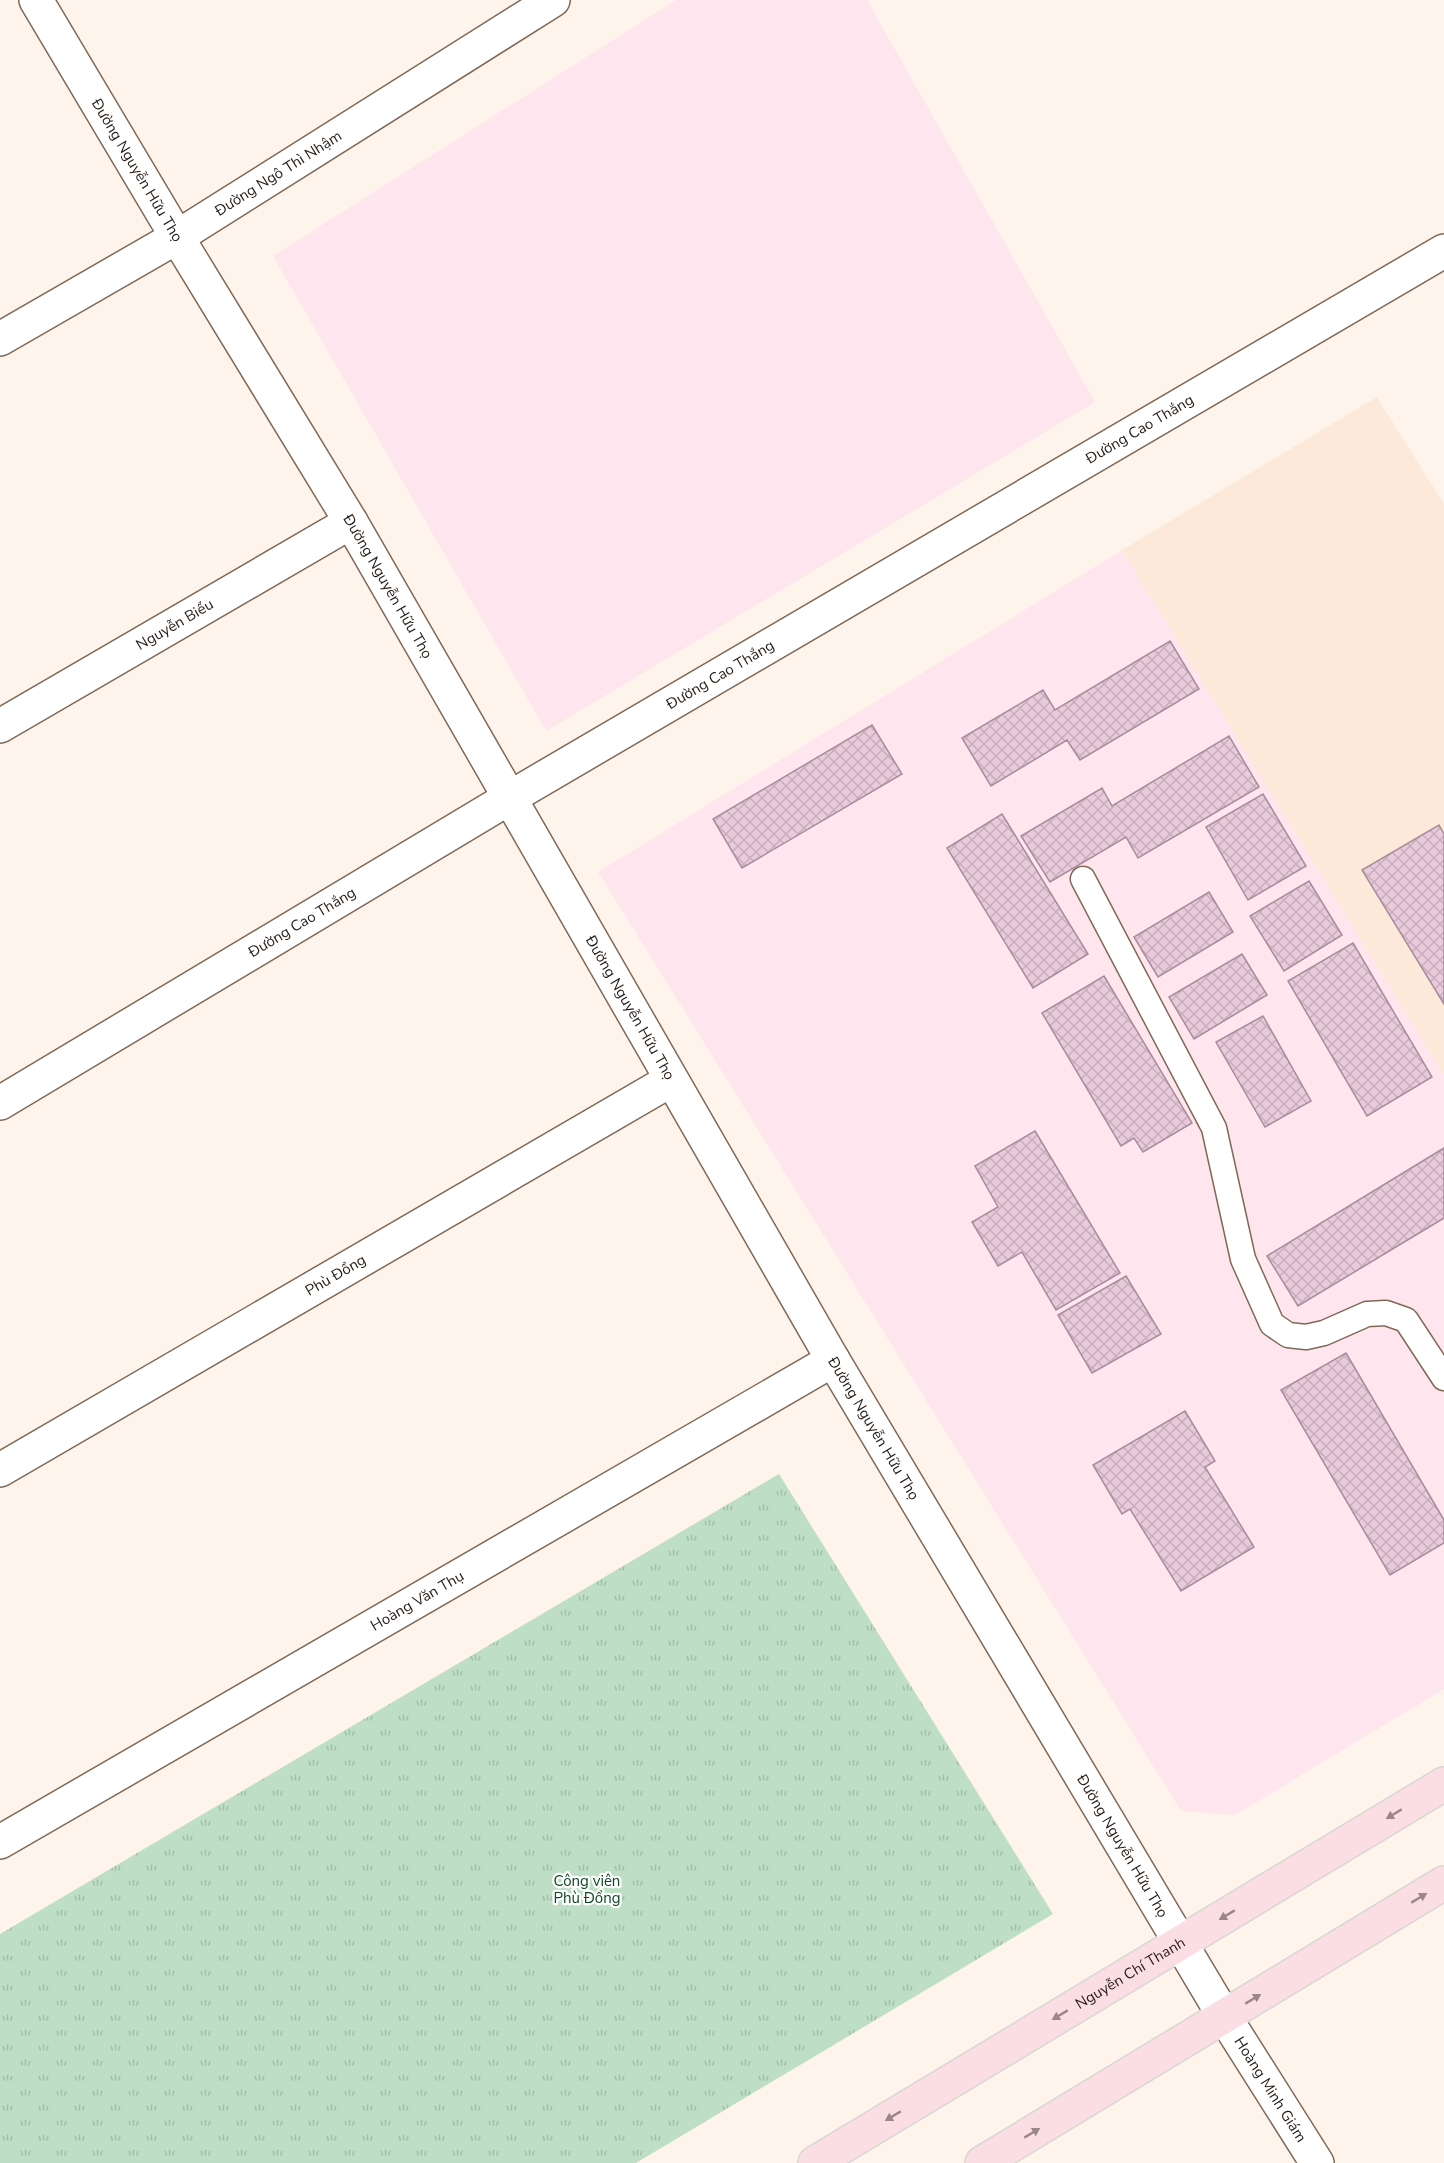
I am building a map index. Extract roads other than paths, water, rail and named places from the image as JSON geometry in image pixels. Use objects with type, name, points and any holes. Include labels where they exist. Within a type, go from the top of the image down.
[{"type":"main road","name":"Nguyễn Chí Thanh","points":[[815,2163],[1444,1784]]},
{"type":"main road","points":[[982,2163],[1444,1883]]},
{"type":"street","name":"Đường Nguyễn Hữu Thọ","points":[[36,0],[351,522],[833,1360],[1224,2016]]},
{"type":"street","name":"Đường Ngô Thì Nhậm","points":[[0,339],[177,237],[553,0]]},
{"type":"street","name":"Đường Cao Thắng","points":[[0,1103],[511,797],[1444,251]]},
{"type":"street","name":"Nguyễn Biểu","points":[[0,726],[351,522]]},
{"type":"street","name":"Phù Đổng","points":[[0,1470],[671,1080]]},
{"type":"street","name":"Hoàng Văn Thụ","points":[[0,1842],[833,1360]]},
{"type":"street","name":"Hoàng Minh Giám","points":[[1224,2016],[1317,2163]]},
{"type":"lane","points":[[1083,879],[1214,1128],[1243,1259],[1272,1324],[1287,1335],[1306,1337],[1367,1314],[1386,1313],[1406,1320],[1444,1378]]},
{"type":"park label","name":"Công viên Phù Đổng","points":[[587,1890]]}]
